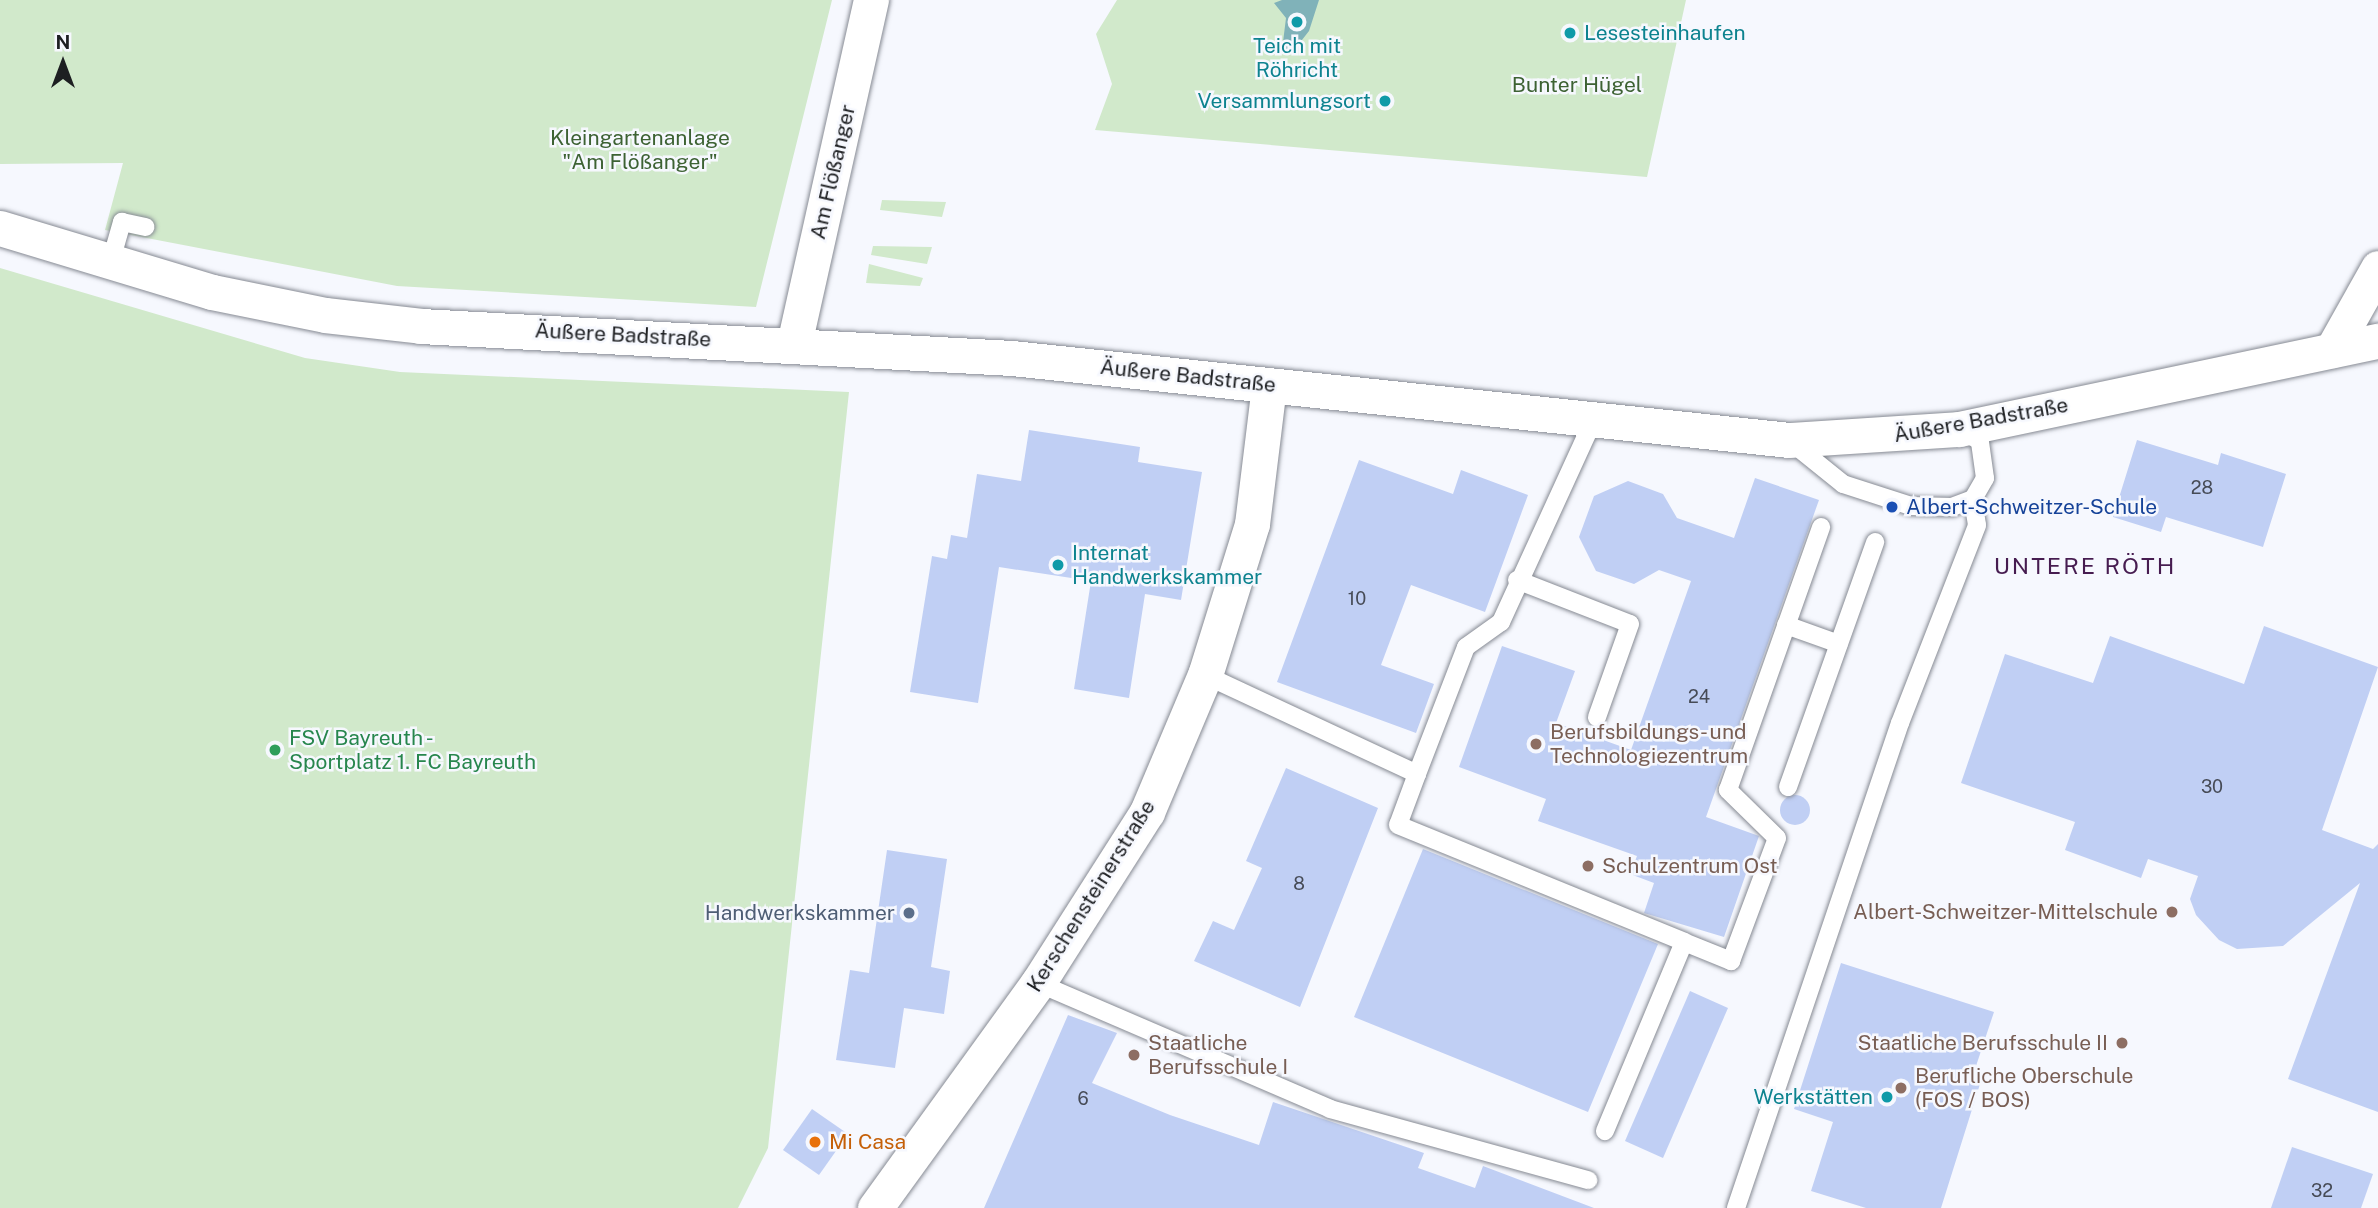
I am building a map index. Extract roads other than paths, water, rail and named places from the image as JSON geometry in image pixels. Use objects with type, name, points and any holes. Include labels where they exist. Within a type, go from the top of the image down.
[{"type":"street","name":"Am Flößanger","points":[[794,344],[871,0]]},
{"type":"street","name":"Äußere Badstraße","points":[[0,228],[110,264],[338,317],[794,344],[1269,384],[1789,440],[1959,429],[2378,341]]},
{"type":"street","points":[[2332,350],[2378,268]]},
{"type":"street","name":"Kerschensteinerstraße","points":[[875,1208],[1038,983],[1147,812],[1205,675],[1252,524],[1269,384]]},
{"type":"lane","points":[[110,264],[122,222],[145,227]]},
{"type":"lane","points":[[1593,421],[1517,580],[1501,622],[1466,647],[1398,825],[1731,961],[1777,838],[1728,790],[1821,527]]},
{"type":"lane","points":[[1735,1208],[1900,723],[1976,525],[1973,499],[1985,478],[1985,454],[1980,441],[1959,429]]},
{"type":"lane","points":[[1789,440],[1843,484],[1911,506],[1952,507],[1973,499]]},
{"type":"lane","points":[[1788,786],[1875,542]]},
{"type":"lane","points":[[1517,580],[1630,624],[1597,717]]},
{"type":"lane","points":[[1786,625],[1839,643]]},
{"type":"lane","points":[[1205,675],[1417,774]]},
{"type":"lane","points":[[1605,1131],[1684,942]]},
{"type":"lane","points":[[1038,983],[1330,1110],[1588,1180]]},
{"type":"water","points":[[1282,0],[1319,0],[1309,31],[1291,54],[1282,50],[1286,18],[1274,3]]},
{"type":"place","name":"Teich mit Röhricht","points":[[1297,22]]},
{"type":"place","name":"Lesesteinhaufen","points":[[1570,33]]},
{"type":"place","name":"Versammlungsort","points":[[1385,101]]},
{"type":"place","name":"Albert-Schweitzer-Schule","points":[[1892,507]]},
{"type":"place","name":"Internat Handwerkskammer","points":[[1058,565]]},
{"type":"place","name":"Berufsbildungs- und Technologiezentrum","points":[[1536,744]]},
{"type":"place","name":"FSV Bayreuth - Sportplatz 1. FC Bayreuth","points":[[275,750]]},
{"type":"place","name":"Schulzentrum Ost","points":[[1588,866]]},
{"type":"place","name":"Albert-Schweitzer-Mittelschule","points":[[2172,912]]},
{"type":"place","name":"Handwerkskammer","points":[[909,913]]},
{"type":"place","name":"Staatliche Berufsschule II","points":[[2122,1043]]},
{"type":"place","name":"Staatliche Berufsschule I","points":[[1134,1055]]},
{"type":"place","name":"Berufliche Oberschule (FOS / BOS)","points":[[1901,1088]]},
{"type":"place","name":"Werkstätten","points":[[1887,1097]]},
{"type":"place","name":"Mi Casa","points":[[815,1142]]},
{"type":"district","name":"UNTERE RÖTH","points":[[2085,566]]},
{"type":"park label","name":"Bunter Hügel","points":[[1577,85]]},
{"type":"park label","name":"Kleingartenanlage \"Am Flößanger\"","points":[[640,150]]}]
